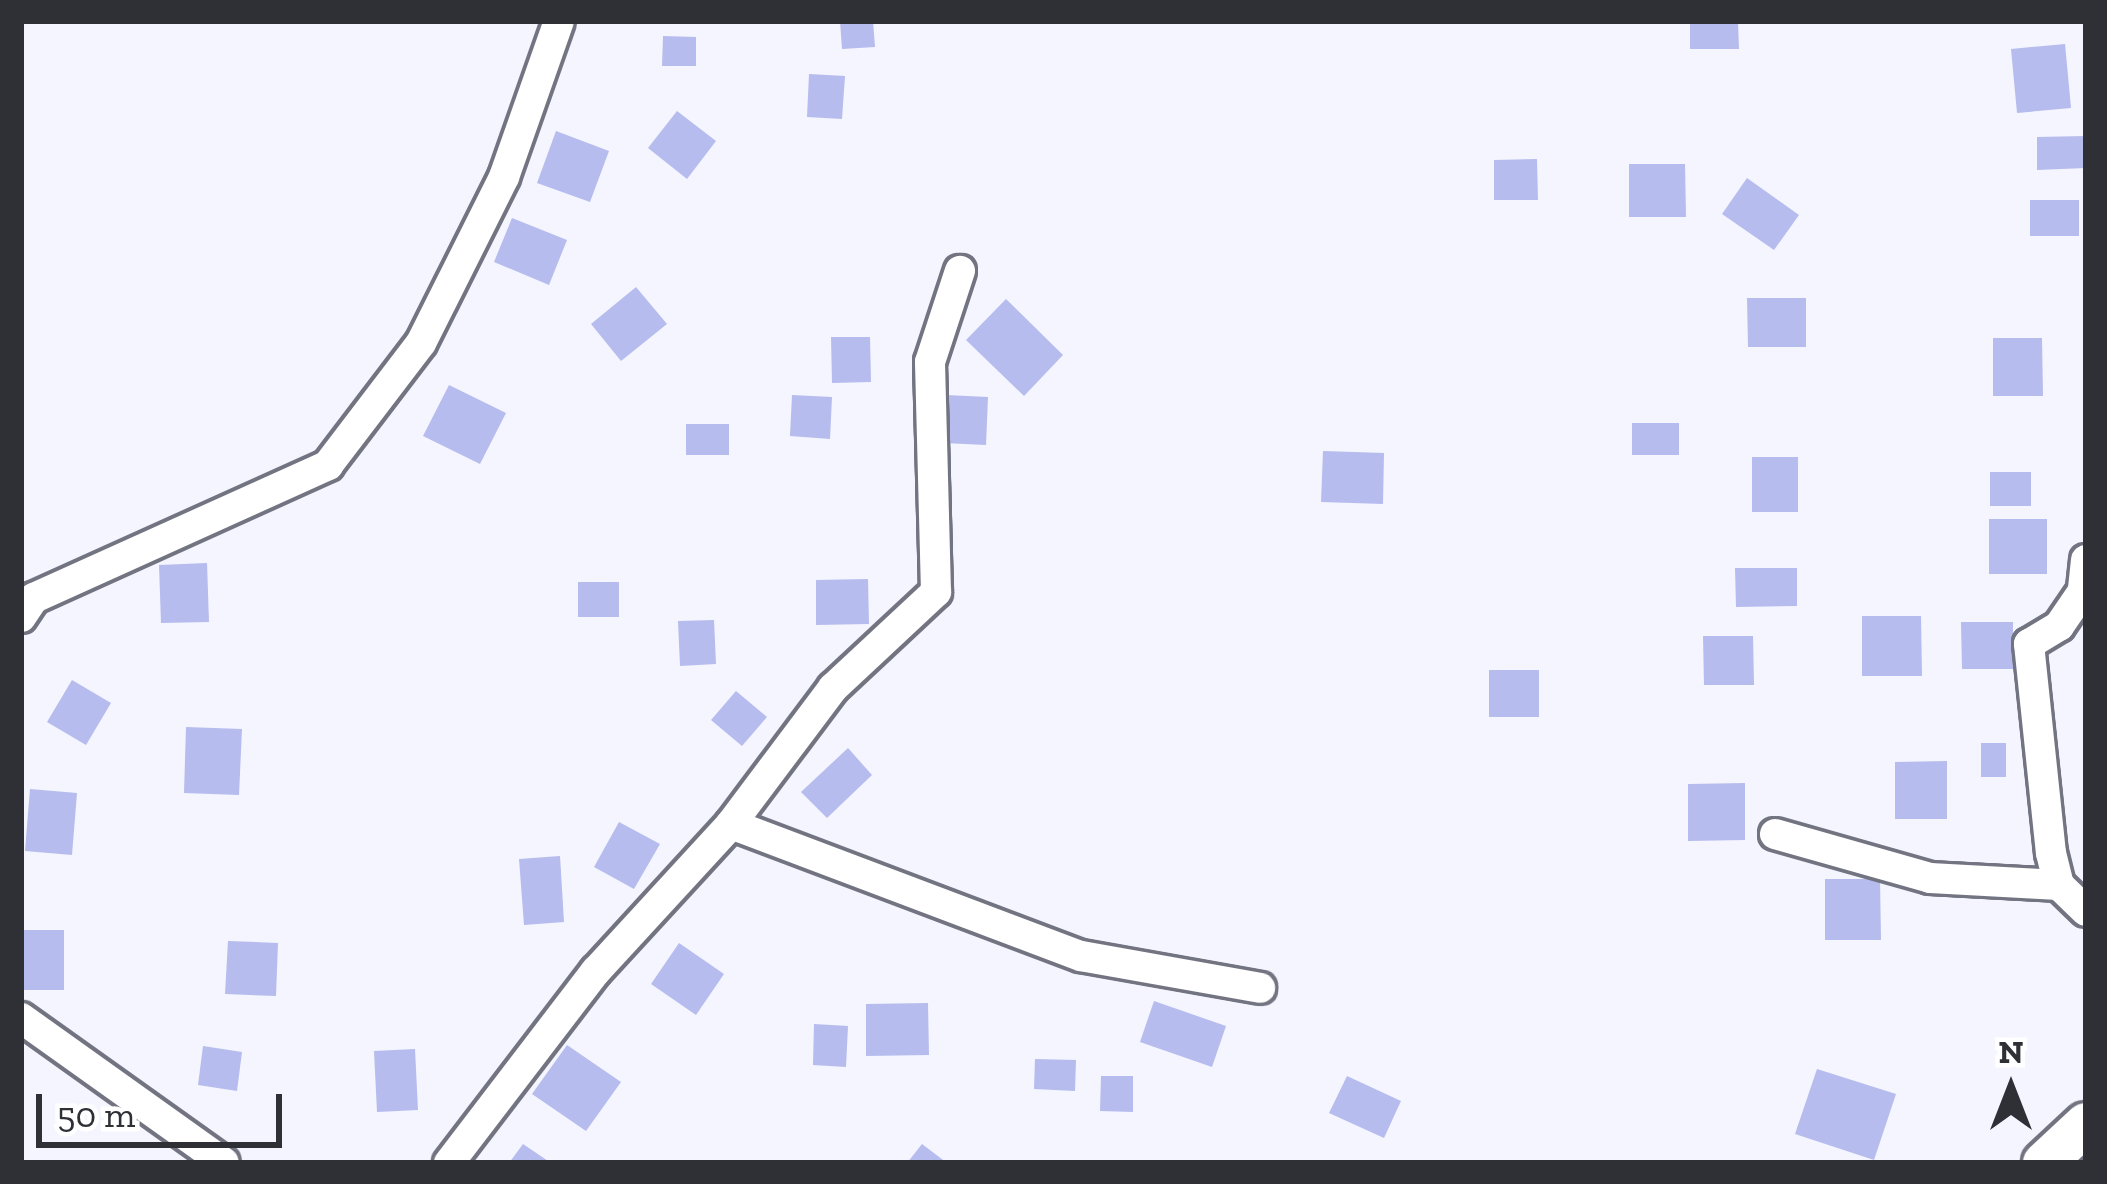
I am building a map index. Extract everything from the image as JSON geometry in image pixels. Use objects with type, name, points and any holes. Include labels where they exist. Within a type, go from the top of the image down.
[{"type":"main road","points":[[2044,1163],[2086,1124]]},
{"type":"street","points":[[21,617],[34,598],[328,465],[421,343],[504,177],[559,21]]},
{"type":"street","points":[[449,1163],[596,970],[731,824],[833,688],[936,592],[930,362],[960,271]]},
{"type":"street","points":[[2086,560],[2083,591],[2060,626],[2030,644],[2060,885],[2086,911]]},
{"type":"street","points":[[731,824],[1081,956],[1260,988]]},
{"type":"street","points":[[1775,834],[1930,878],[2060,885]]},
{"type":"street","points":[[21,1018],[224,1163]]},
{"type":"building","points":[[840,21],[873,21],[875,47],[842,49]]},
{"type":"building","points":[[1690,21],[1738,21],[1739,49],[1690,49]]},
{"type":"building","points":[[663,36],[696,37],[696,66],[662,66]]},
{"type":"building","points":[[2065,44],[2071,108],[2017,113],[2011,49]]},
{"type":"building","points":[[809,74],[845,76],[842,119],[807,117]]},
{"type":"building","points":[[677,111],[716,141],[687,179],[648,148]]},
{"type":"building","points":[[556,131],[609,151],[590,202],[537,183]]},
{"type":"building","points":[[2086,136],[2086,168],[2037,170],[2037,137]]},
{"type":"building","points":[[1537,159],[1538,200],[1494,200],[1494,160]]},
{"type":"building","points":[[1629,164],[1685,164],[1686,217],[1629,217]]},
{"type":"building","points":[[1747,178],[1799,215],[1774,250],[1722,214]]},
{"type":"building","points":[[2030,200],[2079,200],[2079,236],[2030,236]]},
{"type":"building","points":[[512,218],[567,240],[549,285],[494,262]]},
{"type":"building","points":[[636,287],[667,324],[621,361],[591,324]]},
{"type":"building","points":[[1747,298],[1806,298],[1806,347],[1748,347]]},
{"type":"building","points":[[1006,299],[1063,355],[1024,396],[966,340]]},
{"type":"building","points":[[831,337],[870,337],[871,382],[832,383]]},
{"type":"building","points":[[1993,338],[2042,338],[2043,396],[1993,396]]},
{"type":"building","points":[[449,385],[506,413],[480,464],[423,436]]},
{"type":"building","points":[[792,395],[832,397],[830,439],[790,436]]},
{"type":"building","points":[[946,395],[988,397],[986,445],[944,443]]},
{"type":"building","points":[[1632,423],[1679,423],[1679,455],[1632,455]]},
{"type":"building","points":[[686,424],[729,424],[729,455],[686,455]]},
{"type":"building","points":[[1323,451],[1384,453],[1383,504],[1321,502]]},
{"type":"building","points":[[1752,457],[1798,457],[1798,512],[1752,512]]},
{"type":"building","points":[[1990,472],[2031,472],[2031,506],[1990,506]]},
{"type":"building","points":[[1989,519],[2047,519],[2047,574],[1989,574]]},
{"type":"building","points":[[207,563],[209,622],[161,623],[159,565]]},
{"type":"building","points":[[1735,568],[1797,568],[1797,606],[1736,607]]},
{"type":"building","points":[[868,579],[869,624],[816,625],[816,580]]},
{"type":"building","points":[[578,582],[619,582],[619,617],[578,617]]},
{"type":"building","points":[[1862,616],[1921,616],[1922,676],[1862,676]]},
{"type":"building","points":[[714,620],[716,664],[680,666],[678,621]]},
{"type":"building","points":[[1961,622],[2013,622],[2013,669],[1962,669]]},
{"type":"building","points":[[1703,636],[1753,636],[1754,685],[1704,685]]},
{"type":"building","points":[[1489,670],[1539,670],[1539,717],[1489,717]]},
{"type":"building","points":[[72,680],[111,703],[86,745],[47,722]]},
{"type":"building","points":[[736,691],[767,717],[742,746],[711,720]]},
{"type":"building","points":[[186,727],[242,729],[239,795],[184,793]]},
{"type":"building","points":[[1981,743],[2006,743],[2006,777],[1981,777]]},
{"type":"building","points":[[848,748],[872,775],[827,818],[801,792]]},
{"type":"building","points":[[1947,761],[1947,819],[1895,819],[1895,762]]},
{"type":"building","points":[[1745,783],[1745,840],[1688,841],[1688,784]]},
{"type":"building","points":[[30,789],[77,793],[72,855],[25,851]]},
{"type":"building","points":[[619,822],[660,844],[634,889],[594,867]]},
{"type":"building","points":[[560,856],[564,922],[524,925],[519,859]]},
{"type":"building","points":[[1825,879],[1880,879],[1881,940],[1825,940]]},
{"type":"building","points":[[21,930],[64,930],[64,990],[21,990]]},
{"type":"building","points":[[228,941],[278,943],[276,996],[225,994]]},
{"type":"building","points":[[679,943],[724,974],[696,1015],[651,984]]},
{"type":"building","points":[[1154,1001],[1226,1026],[1212,1067],[1140,1042]]},
{"type":"building","points":[[928,1003],[929,1055],[866,1056],[866,1004]]},
{"type":"building","points":[[814,1024],[848,1026],[846,1067],[813,1065]]},
{"type":"building","points":[[567,1045],[621,1082],[586,1131],[532,1094]]},
{"type":"building","points":[[203,1046],[242,1052],[237,1091],[198,1085]]},
{"type":"building","points":[[415,1049],[418,1110],[377,1112],[374,1051]]},
{"type":"building","points":[[1035,1059],[1076,1060],[1075,1091],[1034,1089]]},
{"type":"building","points":[[1817,1069],[1896,1094],[1874,1160],[1795,1134]]},
{"type":"building","points":[[1101,1076],[1133,1076],[1133,1112],[1100,1111]]},
{"type":"building","points":[[1347,1076],[1401,1101],[1384,1138],[1329,1113]]},
{"type":"building","points":[[523,1144],[551,1163],[509,1163]]},
{"type":"building","points":[[922,1144],[947,1163],[907,1163]]}]
